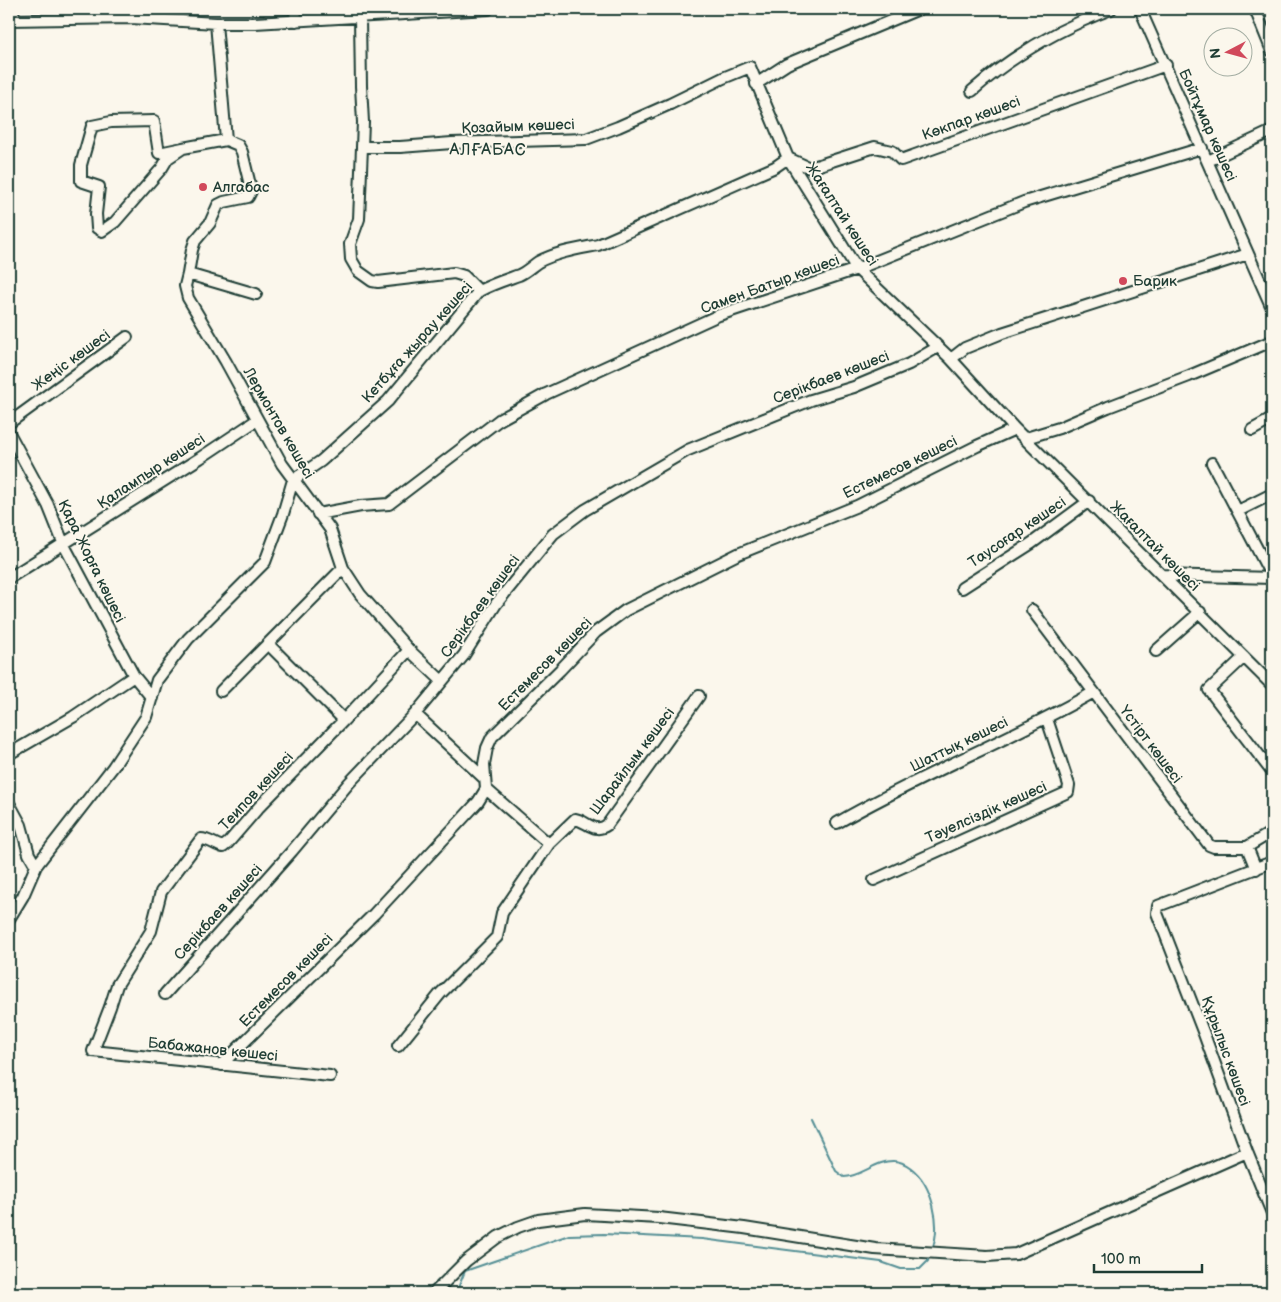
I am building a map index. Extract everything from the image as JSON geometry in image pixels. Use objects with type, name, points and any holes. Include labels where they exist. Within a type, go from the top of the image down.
[{"type":"street","points":[[13,9],[11,20],[131,18],[216,23],[296,21],[488,9]]},
{"type":"street","points":[[295,9],[296,21]]},
{"type":"street","points":[[756,84],[787,64],[919,9]]},
{"type":"street","points":[[972,91],[1010,60],[1047,36],[1110,9]]},
{"type":"street","name":"Бойтұмар көшесі","points":[[1140,9],[1272,308]]},
{"type":"street","points":[[1255,9],[1272,51]]},
{"type":"street","points":[[360,17],[363,122],[359,219],[350,244],[351,259],[358,271],[372,281],[378,282],[454,273],[464,276],[479,291]]},
{"type":"street","points":[[183,148],[168,158],[162,168],[115,222],[102,231],[97,228],[96,214],[99,187],[81,181],[81,166],[92,126],[111,122],[154,121],[159,153],[183,148],[226,140],[216,23]]},
{"type":"street","name":"Көкпар көшесі","points":[[788,158],[810,168],[875,147],[892,151],[901,160],[1166,65]]},
{"type":"street","name":"Жағалтай көшесі","points":[[750,67],[788,158],[857,269],[938,347],[1015,429],[1272,684]]},
{"type":"street","name":"Қозайым көшесі","points":[[362,147],[400,148],[460,143],[586,139],[627,123],[750,67]]},
{"type":"street","points":[[1208,161],[1272,131]]},
{"type":"street","name":"Лермонтов көшесі","points":[[226,140],[238,145],[242,152],[250,186],[250,195],[224,202],[218,206],[210,223],[195,241],[185,286],[188,298],[293,480],[330,529],[343,568],[360,594],[409,650],[442,681]]},
{"type":"street","name":"Самен Батыр көшесі","points":[[318,514],[360,506],[389,504],[499,420],[546,394],[719,315],[857,269],[1024,202],[1202,148]]},
{"type":"street","name":"Кетбұға жырау көшесі","points":[[293,480],[321,461],[388,401],[479,291],[520,274],[538,262],[553,256],[598,245],[775,167],[788,158]]},
{"type":"street","points":[[950,359],[965,348],[1002,333],[1248,254]]},
{"type":"street","points":[[188,274],[256,294]]},
{"type":"street","name":"Жеңіс көшесі","points":[[9,424],[127,338]]},
{"type":"street","points":[[1026,438],[1059,428],[1108,406],[1189,376],[1272,341]]},
{"type":"street","name":"Серікбаев көшесі","points":[[165,994],[292,851],[349,783],[414,714],[464,655],[496,604],[553,534],[585,510],[688,450],[811,400],[854,387],[909,364],[938,347]]},
{"type":"street","points":[[1252,430],[1272,419]]},
{"type":"street","name":"Қалампыр көшесі","points":[[9,578],[257,420]]},
{"type":"street","name":"Естемесов көшесі","points":[[221,1065],[374,914],[478,802],[486,784],[484,764],[487,748],[492,737],[596,632],[626,610],[738,554],[857,506],[1015,429]]},
{"type":"street","name":"Қара Жорға көшесі","points":[[9,434],[48,505],[64,544],[134,676],[152,698]]},
{"type":"street","points":[[1162,575],[1272,578],[1212,463]]},
{"type":"street","points":[[9,918],[23,896],[36,866],[113,768],[146,717],[158,680],[188,638],[266,562],[284,514],[293,480]]},
{"type":"street","points":[[1238,511],[1272,494]]},
{"type":"street","name":"Тауcоғар көшесі","points":[[962,588],[1032,543],[1089,501]]},
{"type":"street","points":[[220,691],[343,568]]},
{"type":"street","name":"Үстірт көшесі","points":[[1032,610],[1209,845],[1214,847],[1247,847]]},
{"type":"street","points":[[1156,651],[1200,612]]},
{"type":"street","points":[[268,644],[344,720]]},
{"type":"street","name":"Теипов көшесі","points":[[93,1051],[117,984],[151,931],[161,892],[201,839],[223,847],[228,843],[259,807],[409,650]]},
{"type":"street","points":[[1244,657],[1208,690],[1272,772]]},
{"type":"street","points":[[9,754],[73,717],[134,676]]},
{"type":"street","name":"Шаттық көшесі","points":[[837,822],[872,802],[1047,718],[1094,692]]},
{"type":"street","name":"Шарайлым көшесі","points":[[398,1046],[440,994],[497,937],[502,913],[549,844],[575,819],[596,829],[607,825],[699,696]]},
{"type":"street","points":[[414,714],[549,844]]},
{"type":"street","name":"Тәуелсіздік көшесі","points":[[874,880],[1068,792],[1069,786],[1047,718]]},
{"type":"street","points":[[9,803],[12,817],[22,825],[29,854],[36,866]]},
{"type":"street","points":[[1272,832],[1247,847],[1256,869],[1272,862]]},
{"type":"street","name":"Құрылыс көшесі","points":[[1256,869],[1158,906],[1157,913],[1247,1152],[1272,1213]]},
{"type":"street","name":"Бабажанов көшесі","points":[[93,1051],[330,1076]]},
{"type":"street","points":[[434,1293],[466,1261],[498,1237],[538,1220],[585,1214],[659,1218],[744,1228],[875,1249],[987,1256],[1016,1254],[1247,1152]]},
{"type":"waterway","points":[[811,1118],[836,1171],[844,1177],[887,1161],[906,1164],[918,1175],[930,1194],[933,1206],[936,1228],[932,1249]]},
{"type":"waterway","points":[[456,1293],[465,1271],[569,1235],[604,1234],[702,1239],[881,1262],[901,1269],[920,1269],[928,1261],[929,1256]]},
{"type":"place","name":"Алгабас","points":[[203,187]]},
{"type":"place","name":"Барик","points":[[1123,281]]},
{"type":"district","name":"АЛҒАБАС","points":[[488,149]]}]
